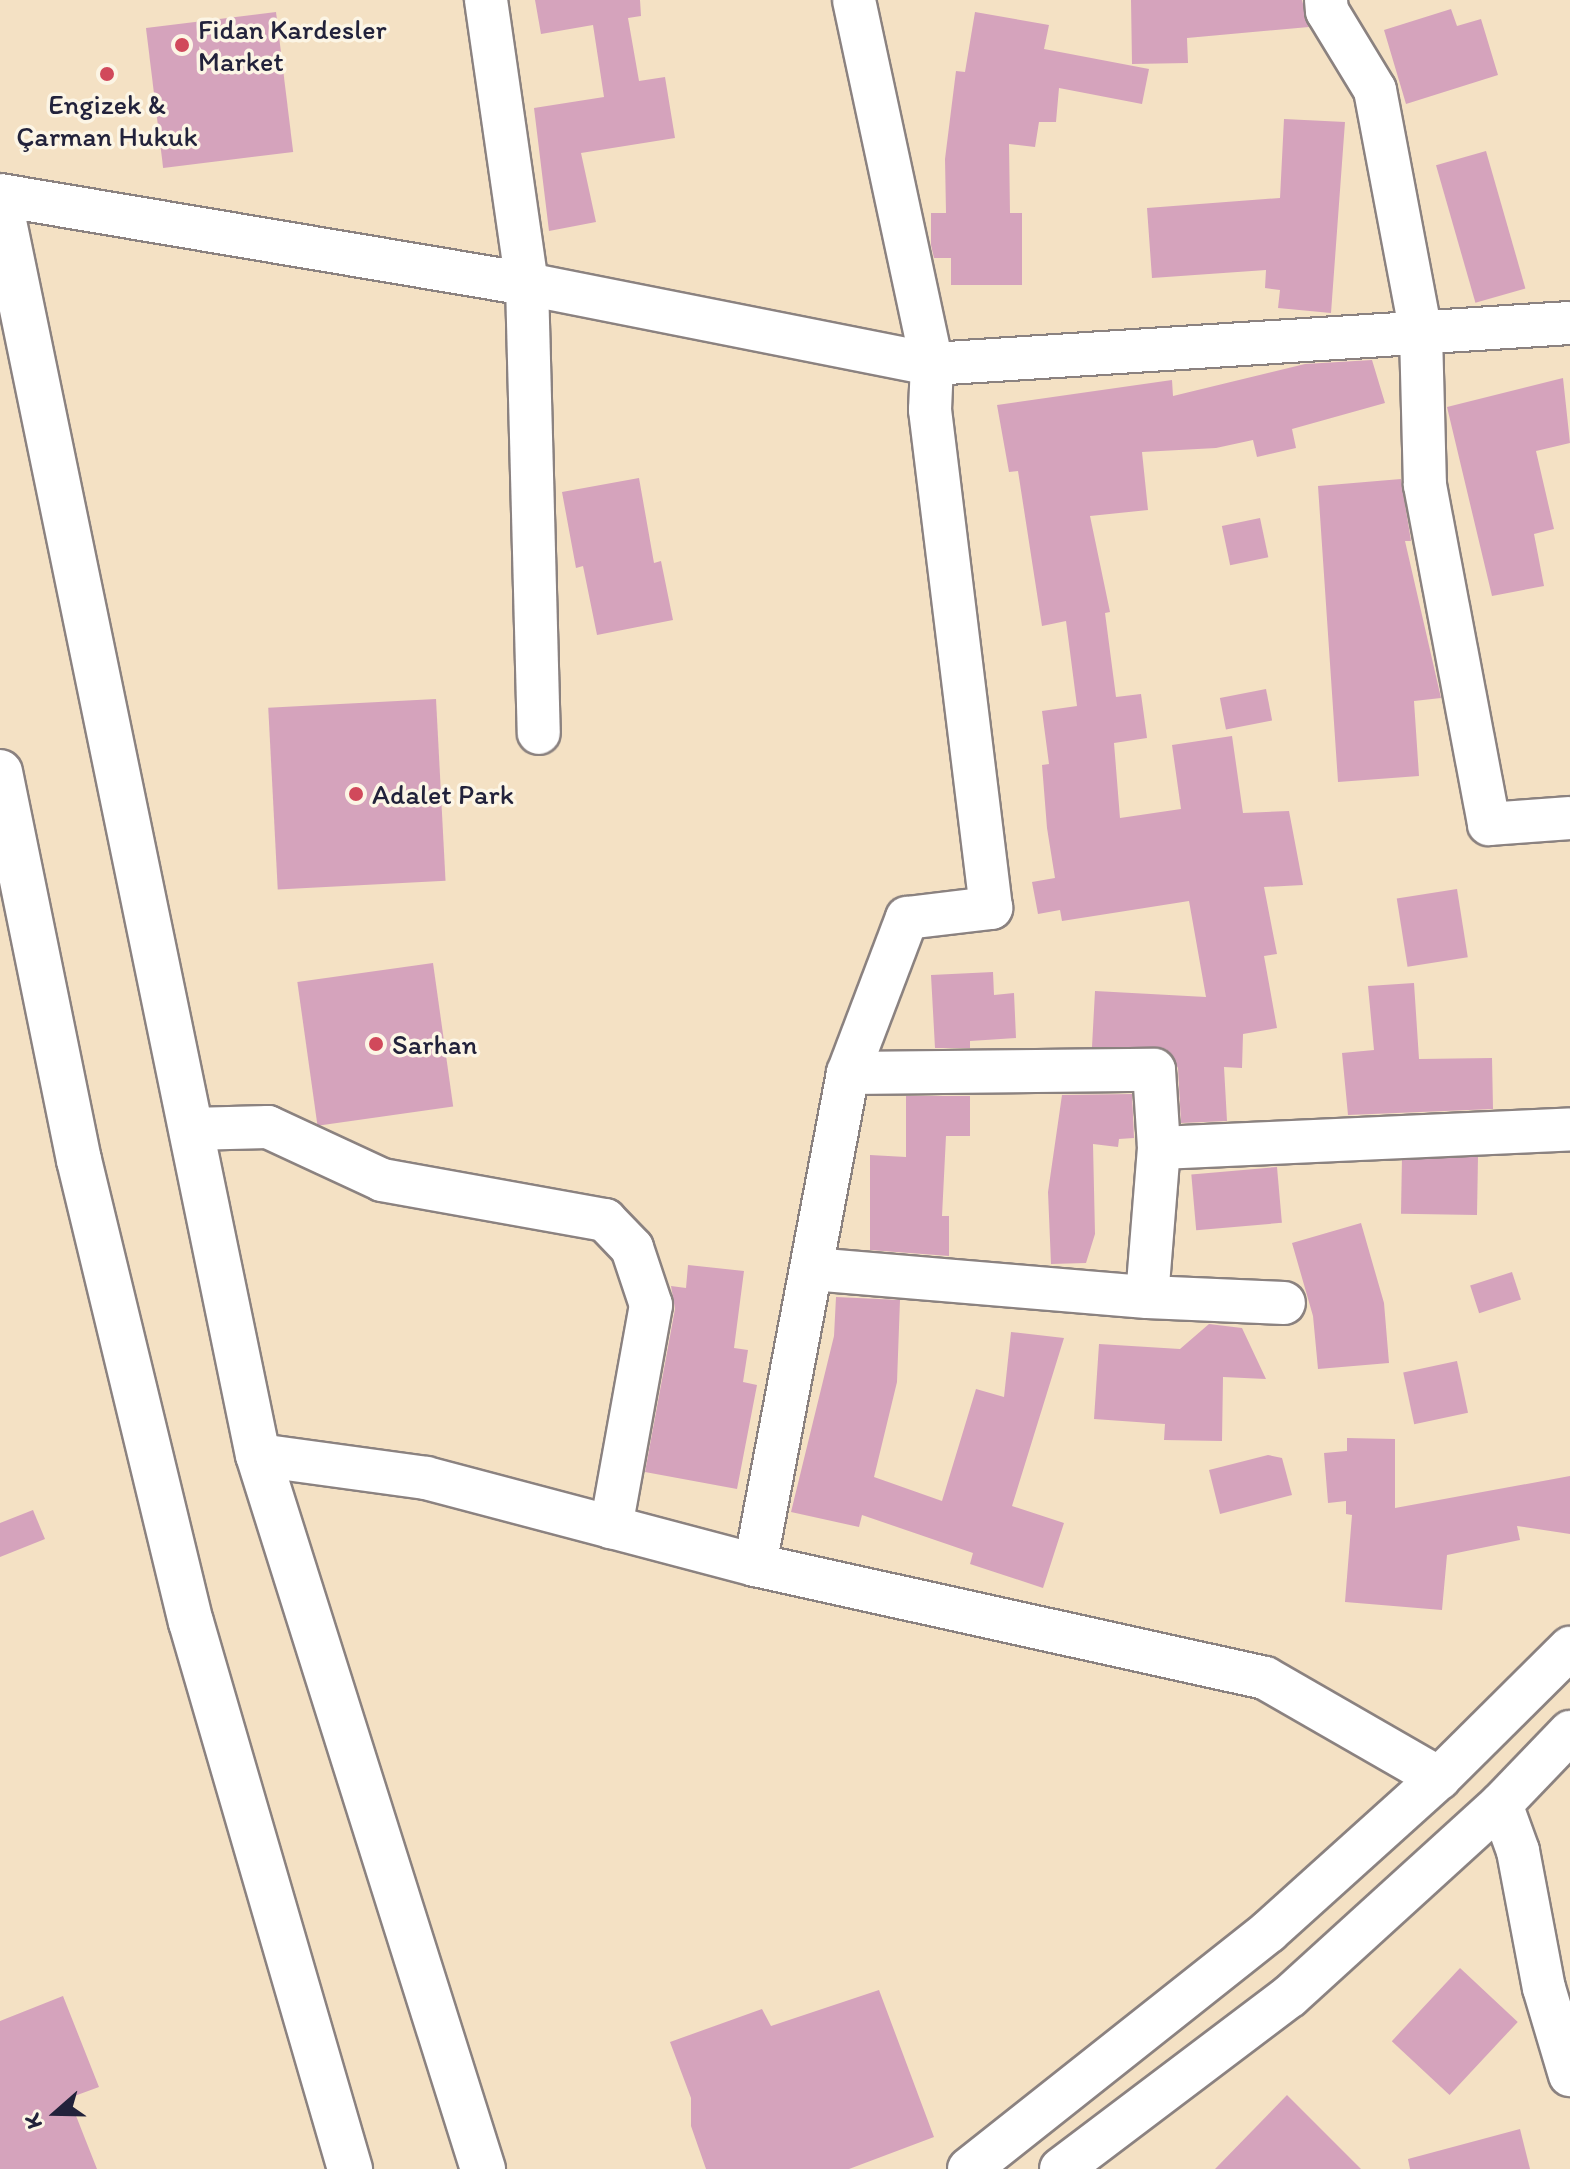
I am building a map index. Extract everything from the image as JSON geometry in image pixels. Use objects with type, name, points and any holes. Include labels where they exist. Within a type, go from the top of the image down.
[{"type":"main road","points":[[0,202],[258,1455],[483,2169]]},
{"type":"main road","points":[[0,772],[79,1160],[191,1622],[350,2169]]},
{"type":"street","points":[[486,0],[527,284],[539,733]]},
{"type":"street","points":[[755,1565],[848,1073],[907,918],[991,908],[930,410],[932,364],[854,0]]},
{"type":"street","points":[[1326,0],[1327,11],[1375,90],[1421,334],[1425,485],[1489,824],[1570,818]]},
{"type":"street","points":[[0,195],[527,284],[932,364],[1570,323]]},
{"type":"street","points":[[848,1073],[1154,1070],[1159,1148],[1147,1297]]},
{"type":"street","points":[[191,1129],[268,1127],[382,1180],[605,1220],[632,1248],[651,1305],[611,1527]]},
{"type":"street","points":[[1159,1148],[1570,1129]]},
{"type":"street","points":[[812,1269],[1147,1297],[1284,1303]]},
{"type":"street","points":[[258,1455],[426,1478],[755,1565],[1265,1678],[1439,1778]]},
{"type":"street","points":[[969,2169],[1269,1931],[1439,1778],[1570,1648]]},
{"type":"street","points":[[1061,2169],[1290,1996],[1501,1804],[1570,1732]]},
{"type":"street","points":[[1501,1804],[1518,1851],[1544,1988],[1570,2075]]},
{"type":"building","points":[[535,0],[640,0],[641,16],[628,18],[639,81],[665,77],[675,138],[581,153],[596,222],[549,231],[534,108],[604,97],[593,25],[541,34]]},
{"type":"building","points":[[1131,0],[1302,0],[1309,27],[1187,38],[1188,63],[1132,64]]},
{"type":"building","points":[[1451,9],[1457,26],[1481,19],[1498,75],[1406,104],[1384,30]]},
{"type":"building","points":[[276,12],[293,152],[163,168],[146,28]]},
{"type":"building","points":[[975,12],[1049,25],[1044,49],[1149,69],[1142,104],[1059,88],[1056,122],[1039,122],[1035,147],[1009,144],[1010,213],[1022,213],[1022,285],[951,285],[951,258],[934,258],[931,245],[931,213],[946,213],[945,159],[956,71],[965,72]]},
{"type":"building","points":[[1284,119],[1345,122],[1331,313],[1278,308],[1280,290],[1265,288],[1266,270],[1152,278],[1147,208],[1280,198]]},
{"type":"building","points":[[1486,151],[1525,288],[1475,303],[1436,165]]},
{"type":"building","points":[[1372,360],[1385,403],[1292,429],[1296,448],[1257,457],[1253,440],[1216,448],[1142,452],[1148,510],[1090,516],[1110,612],[1105,613],[1116,697],[1141,694],[1147,738],[1114,743],[1120,818],[1181,809],[1172,745],[1232,736],[1243,813],[1289,811],[1303,885],[1264,887],[1277,954],[1264,956],[1277,1028],[1243,1034],[1242,1068],[1224,1067],[1227,1121],[1181,1123],[1178,1068],[1166,1049],[1092,1047],[1095,991],[1206,997],[1189,901],[1062,921],[1060,910],[1038,914],[1032,882],[1055,878],[1042,765],[1049,764],[1042,711],[1077,706],[1066,621],[1042,626],[1018,471],[1009,472],[997,405],[1172,380],[1173,396],[1305,364]]},
{"type":"building","points":[[1563,378],[1570,443],[1536,451],[1554,529],[1534,534],[1544,586],[1492,596],[1447,407]]},
{"type":"building","points":[[639,478],[654,563],[661,561],[673,620],[597,635],[583,566],[576,568],[562,492]]},
{"type":"building","points":[[1401,479],[1411,541],[1405,541],[1441,698],[1414,701],[1419,776],[1338,782],[1318,486]]},
{"type":"building","points":[[1260,518],[1268,557],[1230,565],[1222,526]]},
{"type":"building","points":[[1266,689],[1272,720],[1226,729],[1220,698]]},
{"type":"building","name":"Adalet Park","points":[[436,699],[446,881],[278,890],[268,708]]},
{"type":"building","points":[[1457,889],[1468,957],[1408,967],[1397,899]]},
{"type":"building","name":"Sarhan","points":[[433,963],[453,1107],[318,1126],[297,982]]},
{"type":"building","points":[[993,972],[994,995],[1014,993],[1016,1038],[970,1041],[970,1048],[935,1048],[931,975]]},
{"type":"building","points":[[1414,983],[1419,1059],[1492,1058],[1493,1109],[1348,1115],[1342,1053],[1374,1050],[1368,986]]},
{"type":"building","points":[[1132,1094],[1134,1138],[1119,1139],[1118,1147],[1093,1144],[1095,1234],[1086,1263],[1051,1264],[1048,1192],[1062,1095]]},
{"type":"building","points":[[906,1096],[970,1096],[970,1136],[946,1136],[942,1216],[949,1216],[949,1256],[870,1250],[870,1155],[906,1157]]},
{"type":"building","points":[[1402,1156],[1478,1157],[1477,1215],[1401,1214]]},
{"type":"building","points":[[1277,1167],[1282,1223],[1196,1230],[1191,1174]]},
{"type":"building","points":[[1361,1223],[1384,1303],[1389,1363],[1318,1369],[1313,1316],[1292,1243]]},
{"type":"building","points":[[688,1265],[744,1271],[734,1348],[748,1350],[743,1382],[757,1385],[737,1489],[645,1472],[675,1309],[671,1286],[686,1288]]},
{"type":"building","points":[[1512,1272],[1521,1300],[1479,1313],[1470,1286]]},
{"type":"building","points":[[836,1297],[900,1300],[897,1382],[874,1477],[942,1501],[976,1389],[1004,1397],[1011,1332],[1064,1338],[1012,1506],[1064,1523],[1043,1588],[970,1564],[973,1553],[862,1515],[859,1527],[791,1512],[834,1336]]},
{"type":"building","points":[[1209,1324],[1242,1328],[1266,1379],[1223,1377],[1222,1441],[1164,1440],[1165,1424],[1094,1419],[1099,1344],[1180,1349]]},
{"type":"building","points":[[1457,1361],[1468,1413],[1414,1424],[1403,1372]]},
{"type":"building","points":[[1347,1438],[1395,1439],[1395,1508],[1570,1476],[1570,1534],[1517,1526],[1520,1540],[1447,1555],[1442,1610],[1345,1602],[1352,1515],[1346,1514],[1346,1501],[1328,1503],[1324,1453],[1347,1451]]},
{"type":"building","points":[[1268,1455],[1282,1458],[1292,1495],[1220,1514],[1209,1470]]},
{"type":"building","points":[[33,1510],[45,1539],[0,1557],[0,1523]]},
{"type":"building","points":[[1460,1968],[1518,2022],[1450,2095],[1392,2041]]},
{"type":"building","points":[[879,1990],[934,2137],[849,2169],[706,2169],[691,2126],[691,2098],[670,2042],[762,2009],[771,2026]]},
{"type":"building","points":[[63,1996],[99,2087],[69,2098],[97,2169],[0,2169],[0,2021]]},
{"type":"building","points":[[1287,2095],[1361,2169],[1215,2169]]},
{"type":"building","points":[[1520,2129],[1530,2169],[1410,2169],[1408,2159]]},
{"type":"place","name":"Fidan Kardesler Market","points":[[182,45]]},
{"type":"place","name":"Engizek & Çarman Hukuk","points":[[107,74]]},
{"type":"place","name":"Adalet Park","points":[[356,794]]},
{"type":"place","name":"Sarhan","points":[[376,1044]]}]
